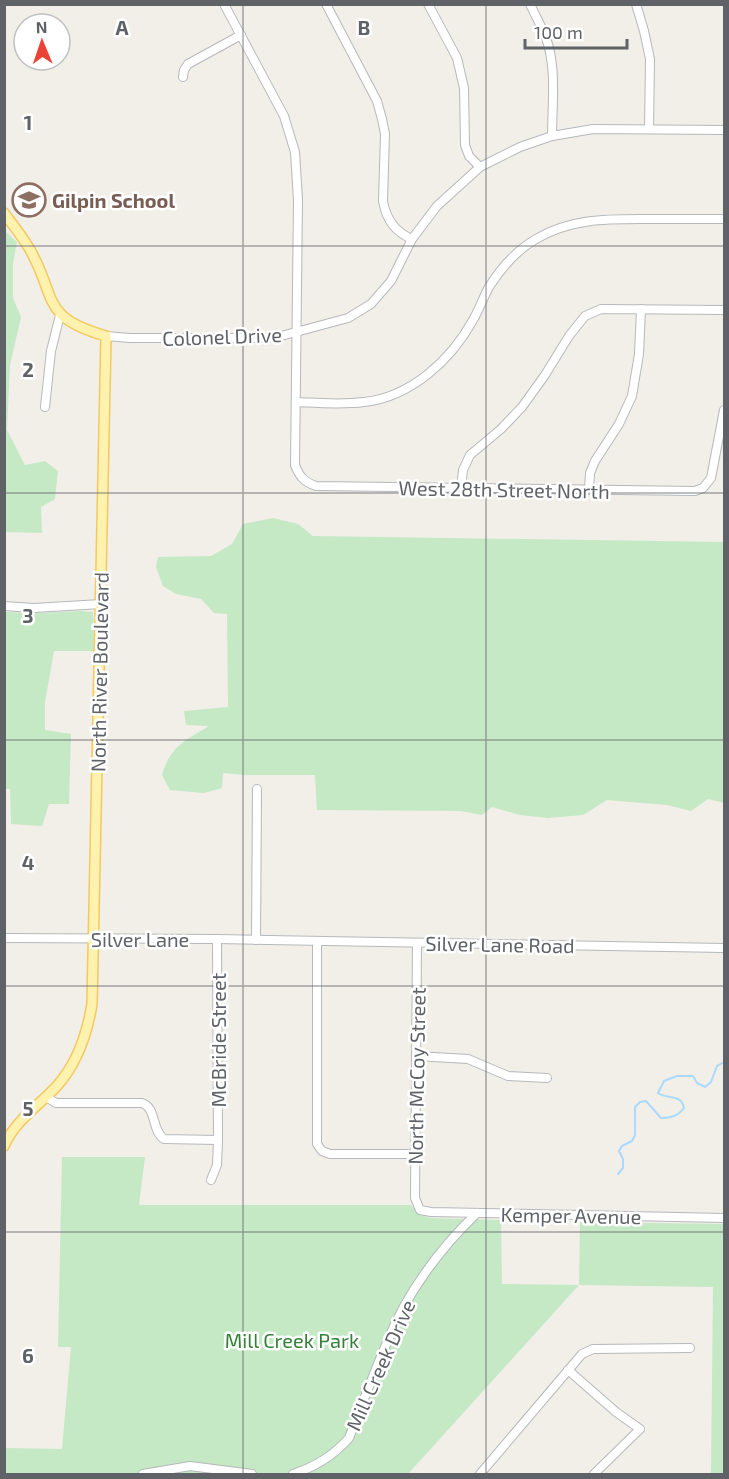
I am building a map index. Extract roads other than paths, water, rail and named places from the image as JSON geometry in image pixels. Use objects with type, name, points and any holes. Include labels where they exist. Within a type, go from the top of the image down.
[{"type":"main road","points":[[4,213],[29,247],[50,299],[60,315],[81,329],[106,336]]},
{"type":"main road","name":"North River Boulevard","points":[[4,1146],[16,1125],[66,1076],[84,1040],[92,1004],[106,336]]},
{"type":"street","points":[[225,4],[284,116],[296,152],[298,200],[296,402],[342,404],[367,402],[391,396],[417,382],[441,363],[459,342],[474,320],[489,287],[506,264],[526,246],[554,230],[599,219],[724,219]]},
{"type":"street","points":[[326,4],[377,101],[384,134],[384,211],[397,230],[412,239]]},
{"type":"street","points":[[428,4],[460,66],[464,88],[465,145],[469,156],[480,167]]},
{"type":"street","points":[[530,4],[546,38],[550,53],[552,136]]},
{"type":"street","points":[[636,4],[650,59],[649,129]]},
{"type":"street","points":[[183,77],[184,69],[188,64],[241,35]]},
{"type":"street","name":"Colonel Drive","points":[[106,336],[264,338],[348,318],[371,303],[391,281],[412,239],[436,206],[480,167],[519,147],[552,136],[593,129],[724,130]]},
{"type":"street","points":[[460,488],[463,470],[470,455],[501,429],[522,406],[585,316],[601,309],[724,310]]},
{"type":"street","points":[[589,490],[590,473],[595,461],[619,424],[632,396],[639,354],[640,309]]},
{"type":"street","points":[[45,407],[51,351],[60,315]]},
{"type":"street","name":"West 28th Street North","points":[[296,402],[295,465],[299,476],[316,486],[695,491],[708,484],[711,478],[724,410]]},
{"type":"street","points":[[4,606],[34,608],[101,604]]},
{"type":"street","points":[[256,940],[257,789]]},
{"type":"street","name":"Silver Lane","points":[[4,938],[274,940]]},
{"type":"street","name":"McBride Street","points":[[212,1180],[217,1165],[218,1140],[217,939]]},
{"type":"street","name":"Silver Lane Road","points":[[274,940],[724,948]]},
{"type":"street","points":[[317,941],[317,1144],[322,1151],[330,1154],[415,1155]]},
{"type":"street","name":"North McCoy Street","points":[[417,943],[415,1198],[419,1208]]},
{"type":"street","points":[[416,1056],[468,1059],[508,1076],[547,1078]]},
{"type":"street","points":[[46,1097],[56,1103],[147,1104],[155,1130],[164,1139],[218,1140]]},
{"type":"street","name":"Kemper Avenue","points":[[419,1208],[431,1212],[477,1214],[724,1218]]},
{"type":"street","name":"Mill Creek Drive","points":[[293,1474],[321,1462],[349,1438],[388,1338],[412,1294],[445,1246],[477,1214]]},
{"type":"street","points":[[480,1474],[582,1354],[592,1349],[690,1348]]},
{"type":"street","points":[[568,1370],[640,1430],[594,1474]]},
{"type":"street","points":[[142,1474],[190,1466],[252,1474]]},
{"type":"waterway","points":[[618,1174],[623,1168],[623,1159],[619,1151],[622,1146],[632,1141],[635,1135],[635,1107],[640,1102],[646,1101],[661,1118],[677,1115],[684,1108],[680,1100],[658,1093],[664,1081],[677,1076],[693,1076],[697,1083],[705,1087],[711,1082],[717,1066],[724,1062]]},
{"type":"place","name":"Gilpin School","points":[[29,200]]},
{"type":"park label","name":"Mill Creek Park","points":[[292,1340]]}]
